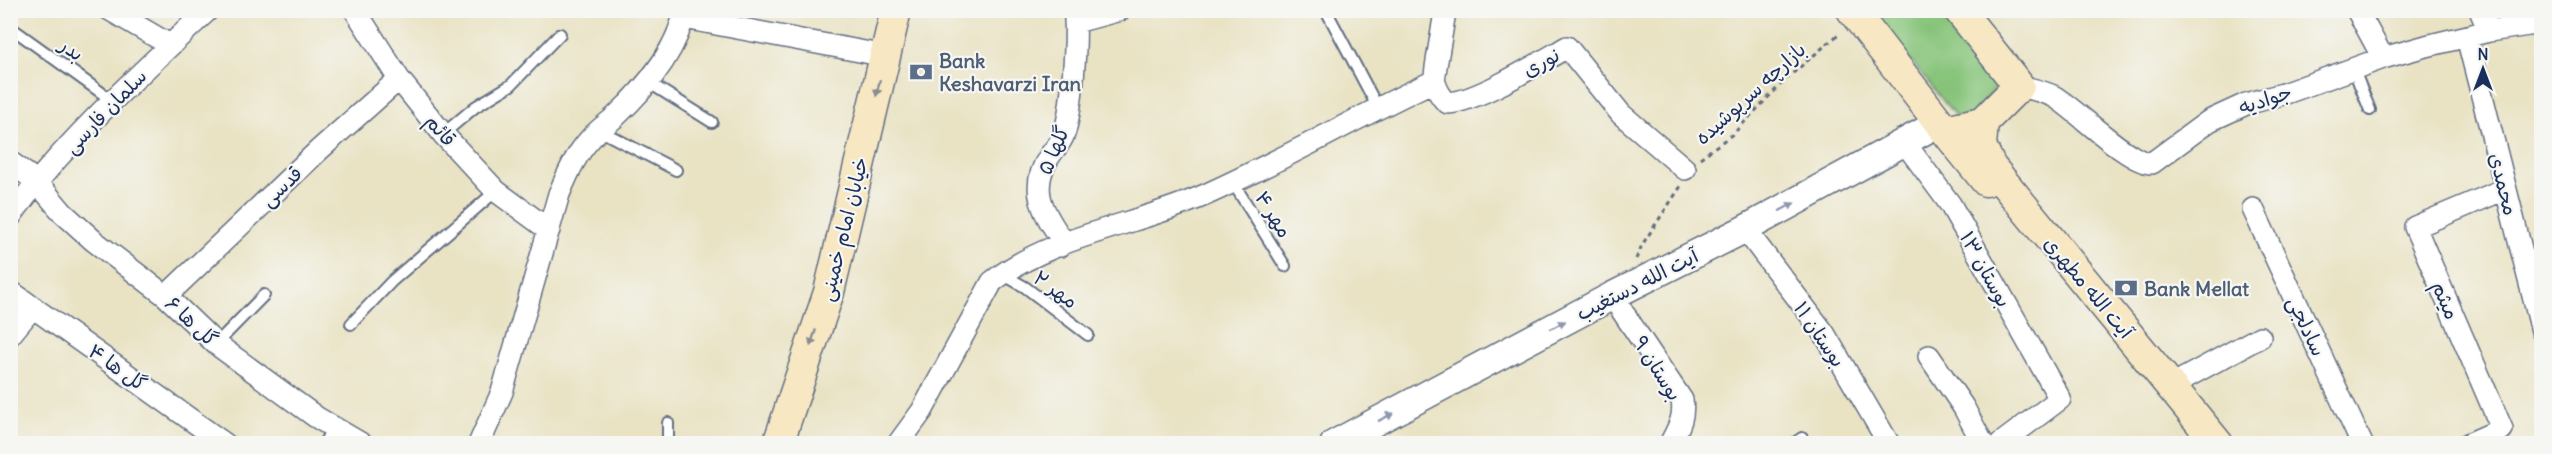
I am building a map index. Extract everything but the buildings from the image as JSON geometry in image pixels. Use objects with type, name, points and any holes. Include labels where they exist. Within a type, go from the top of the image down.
[{"type":"main road","name":"خیابان امام خمینی","points":[[778,444],[829,292],[896,10]]},
{"type":"main road","points":[[1942,127],[1983,122],[2019,86],[1959,10]]},
{"type":"main road","name":"آیت الله مطهری","points":[[1855,14],[1942,127],[2198,444]]},
{"type":"main road","name":"آیت الله مطهری","points":[[1983,122],[1981,146],[1991,167],[2218,444]]},
{"type":"street","points":[[110,10],[170,45]]},
{"type":"street","name":"سلمان فارسی","points":[[10,217],[36,181],[113,101],[208,10]]},
{"type":"street","name":"قائم","points":[[356,10],[399,79],[443,134],[496,191],[549,230]]},
{"type":"street","points":[[1075,16],[1120,10]]},
{"type":"street","points":[[898,444],[922,411],[992,282],[1002,274],[1030,257],[1204,195],[1434,81],[1445,10]]},
{"type":"street","points":[[2357,10],[2383,58]]},
{"type":"street","points":[[2480,10],[2489,31]]},
{"type":"street","points":[[479,444],[502,392],[549,230],[570,168],[599,130],[648,82],[668,52],[685,14],[886,56]]},
{"type":"street","name":"گلها ۵","points":[[1060,246],[1063,241],[1044,213],[1039,195],[1040,181],[1049,157],[1064,135],[1075,16]]},
{"type":"street","name":"جوادیه","points":[[2019,86],[2054,97],[2113,142],[2147,164],[2157,161],[2209,121],[2225,113],[2383,58],[2489,31],[2541,23]]},
{"type":"street","name":"محمدی","points":[[2467,37],[2541,331]]},
{"type":"street","name":"نوری","points":[[1434,81],[1443,99],[1448,103],[1454,103],[1530,68],[1567,47],[1621,114],[1685,169]]},
{"type":"street","name":"قدسی","points":[[166,296],[311,158],[399,79]]},
{"type":"street","name":"آیت الله دستغیب","points":[[1334,444],[1905,143],[1942,127]]},
{"type":"street","name":"بوستان ۱۳","points":[[1905,143],[1950,204],[2060,399],[2000,444]]},
{"type":"street","name":"گل ها ۶","points":[[10,162],[36,181],[63,213],[94,241],[166,296],[216,344],[328,436],[362,444]]},
{"type":"street","name":"میثم","points":[[2468,444],[2502,429],[2415,227],[2505,189]]},
{"type":"street","name":"سادلجی","points":[[2253,209],[2362,444]]},
{"type":"street","name":"بوستان ۱۱","points":[[1745,229],[1824,333],[1889,444]]},
{"type":"street","name":"گل ها ۴","points":[[10,291],[225,444]]},
{"type":"street","name":"بوستان ۹","points":[[1617,294],[1682,400],[1684,412],[1670,444]]},
{"type":"street","points":[[10,335],[33,307]]},
{"type":"street","points":[[2170,386],[2259,337]]},
{"type":"street","points":[[1929,356],[1964,408],[1983,444]]},
{"type":"lane","points":[[1328,14],[1378,108]]},
{"type":"lane","name":"بدر","points":[[10,27],[113,101]]},
{"type":"lane","points":[[443,134],[475,107],[511,85],[560,34]]},
{"type":"lane","points":[[2353,68],[2370,110]]},
{"type":"lane","points":[[648,82],[712,122]]},
{"type":"lane","points":[[599,130],[676,170]]},
{"type":"lane","name":"مهر ۴","points":[[1232,181],[1285,266]]},
{"type":"lane","points":[[351,324],[392,280],[496,191]]},
{"type":"lane","name":"مهر ۲","points":[[1002,274],[1025,287],[1088,335]]},
{"type":"lane","points":[[216,344],[264,295]]},
{"type":"lane","points":[[668,423],[668,444]]},
{"type":"path","name":"بازارچه سرپوشیده","points":[[1617,294],[1642,245],[1684,180],[1685,169],[1734,133],[1786,79],[1855,14]]},
{"type":"green space","points":[[1871,11],[1944,11],[2000,84],[1971,116],[1956,117]]},
{"type":"place","name":"Bank Keshavarzi Iran","points":[[921,72]]},
{"type":"place","name":"Bank Mellat","points":[[2126,288]]}]
